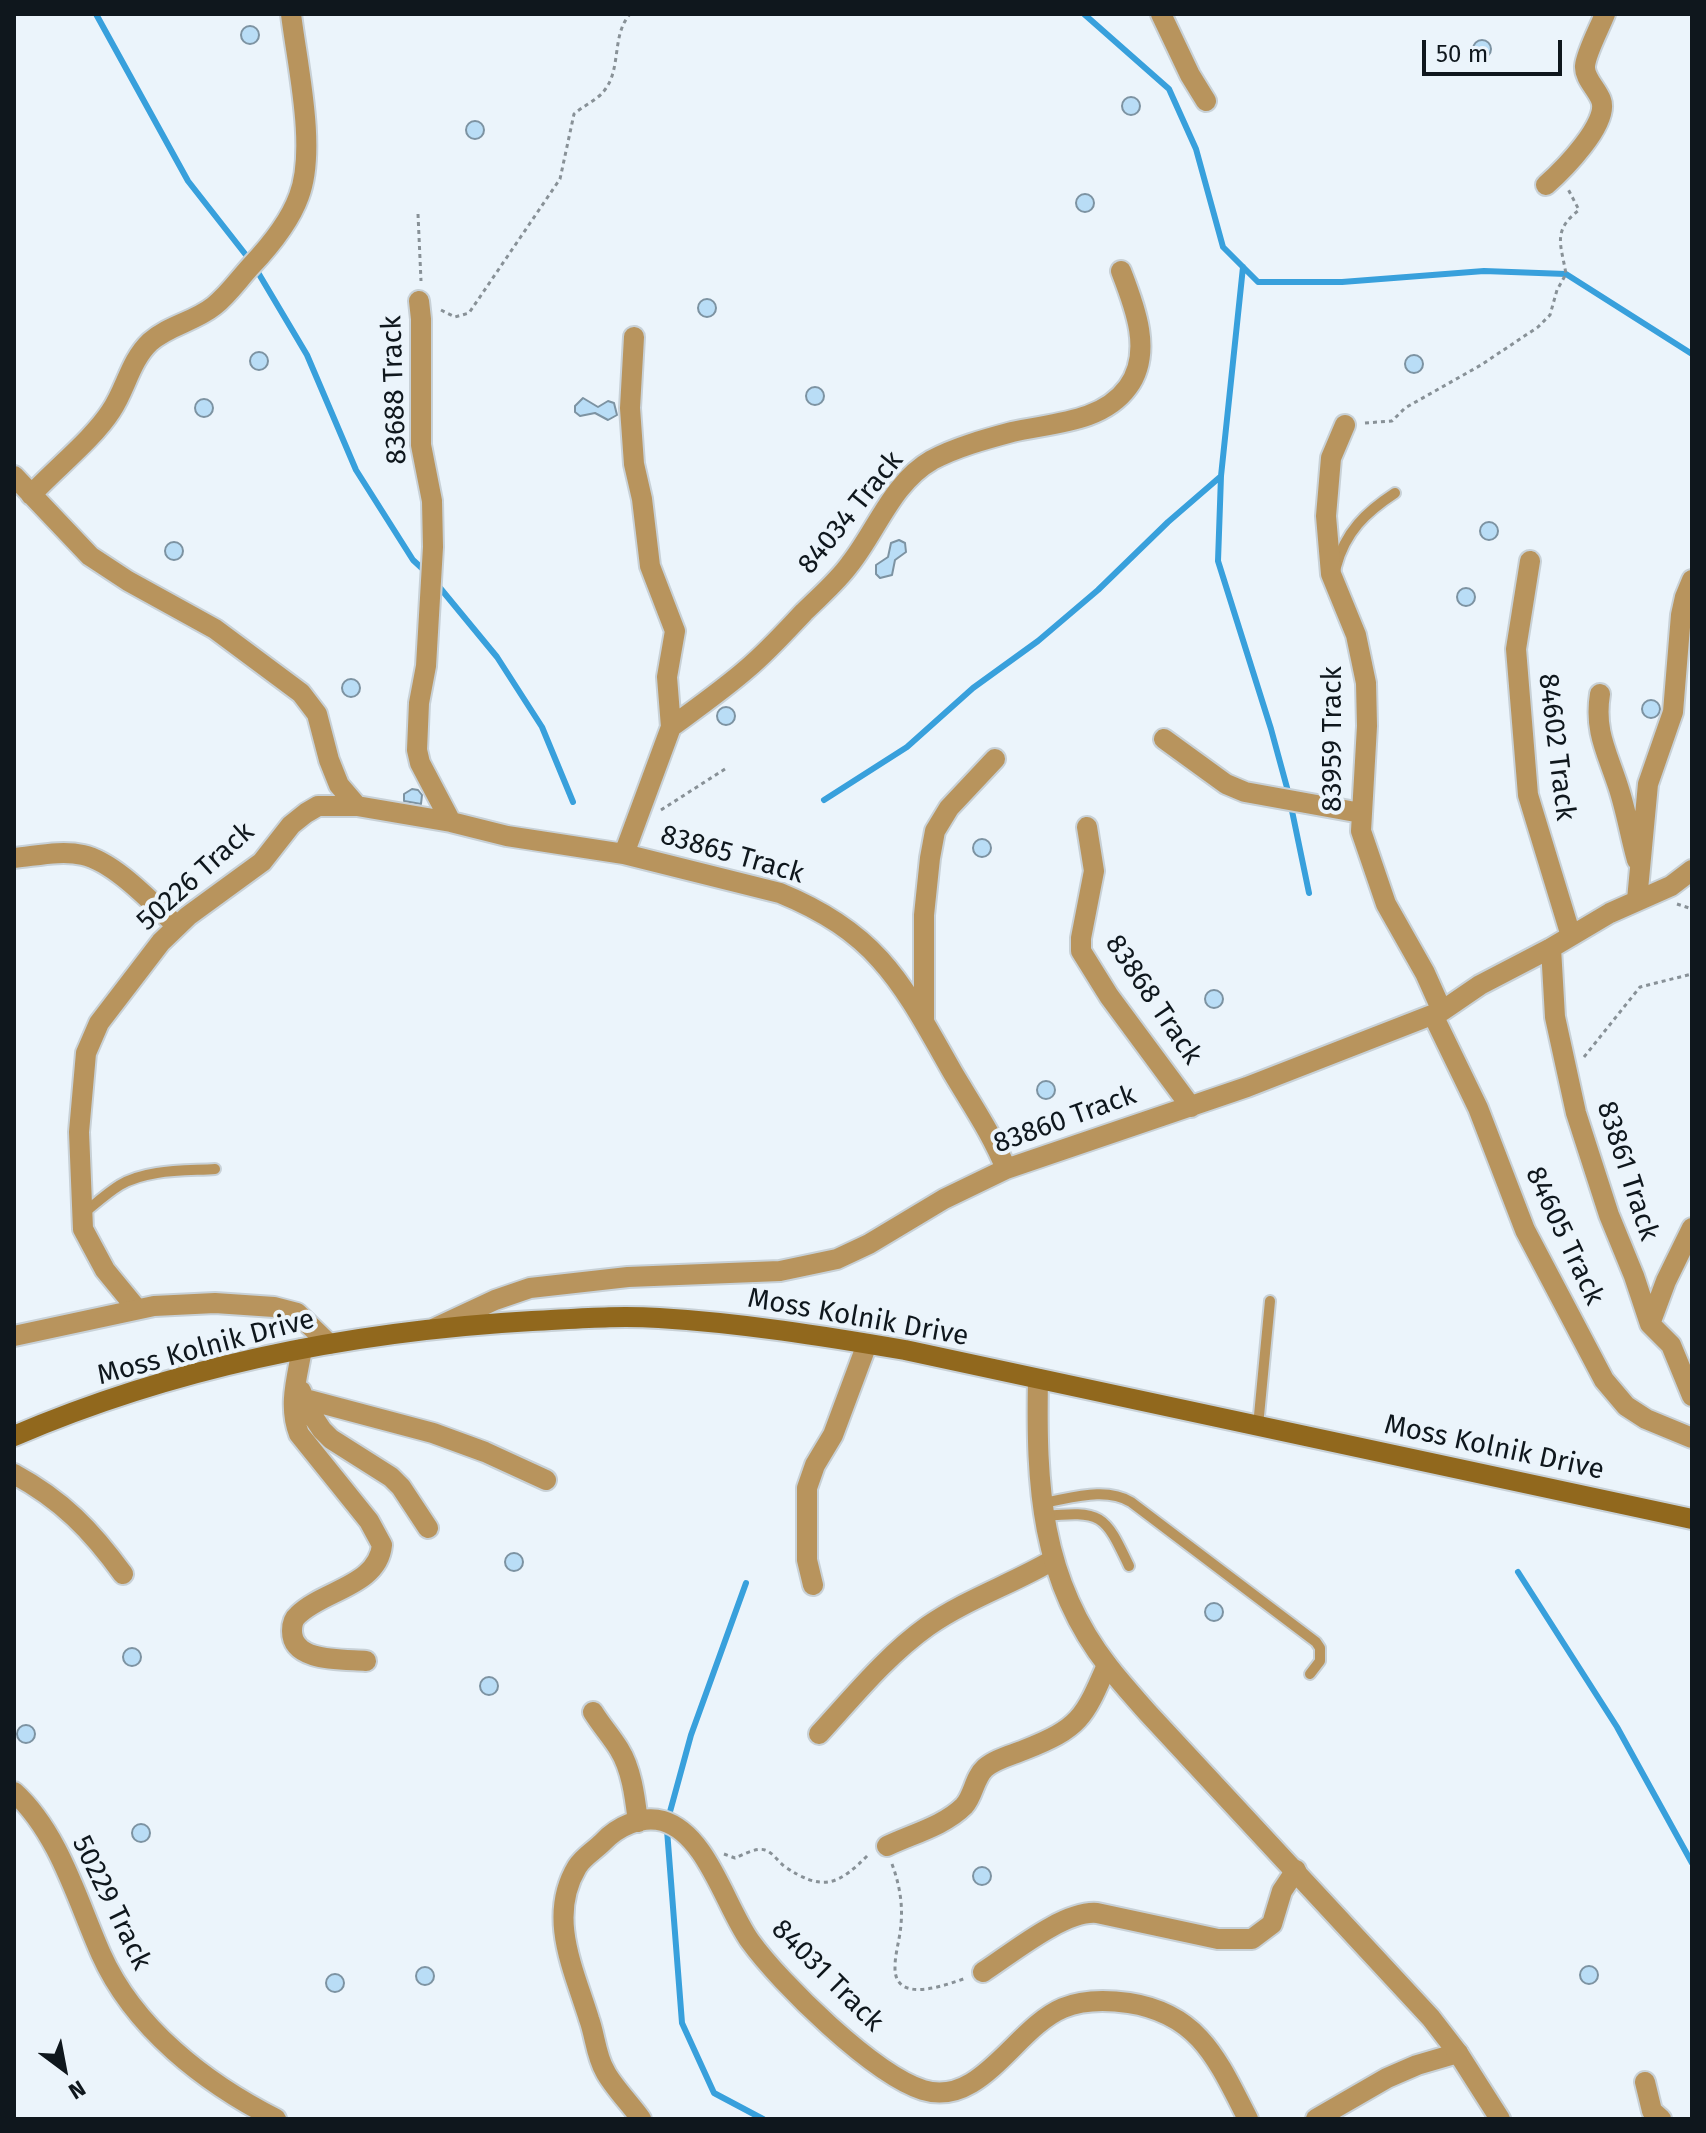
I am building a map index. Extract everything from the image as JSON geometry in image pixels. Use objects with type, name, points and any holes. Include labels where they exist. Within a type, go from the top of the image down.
[{"type":"main road","name":"Moss Kolnik Drive","points":[[14,1436],[183,1377],[329,1344],[474,1324],[600,1317],[657,1318],[789,1330],[867,1344],[1692,1519]]},
{"type":"street","points":[[31,495],[110,413],[135,361],[149,344],[174,325],[201,314],[217,303],[259,258],[290,215],[300,194],[305,160],[301,69],[291,14]]},
{"type":"street","points":[[1161,14],[1206,101]]},
{"type":"street","points":[[1552,180],[1581,146],[1602,111],[1601,101],[1585,66],[1605,14]]},
{"type":"street","name":"84034 Track","points":[[671,727],[749,668],[833,583],[851,563],[881,513],[920,468],[933,459],[994,437],[1066,423],[1106,406],[1124,393],[1134,379],[1141,350],[1134,305],[1121,271]]},
{"type":"street","name":"83688 Track","points":[[419,301],[421,445],[432,501],[433,547],[417,750],[420,763],[451,822]]},
{"type":"street","points":[[624,854],[671,727],[667,677],[675,631],[650,566],[642,499],[634,464],[630,408],[634,337]]},
{"type":"street","name":"83959 Track","points":[[1345,425],[1331,458],[1327,494],[1327,556],[1363,661],[1367,726],[1361,813],[1363,839],[1376,882],[1425,973],[1437,1013]]},
{"type":"street","points":[[15,478],[90,556],[128,581],[215,629],[301,693],[317,714],[339,785],[357,806]]},
{"type":"street","name":"84602 Track","points":[[1530,561],[1516,649],[1528,795],[1571,936]]},
{"type":"street","points":[[1637,900],[1648,784],[1673,712],[1681,615],[1692,580]]},
{"type":"street","points":[[1600,694],[1596,716],[1599,732],[1624,805],[1641,877]]},
{"type":"street","points":[[1164,739],[1226,784],[1245,792],[1361,813]]},
{"type":"street","points":[[924,1021],[924,915],[935,831],[949,808],[995,759]]},
{"type":"street","name":"50226 Track","points":[[137,1309],[94,1254],[83,1229],[79,1132],[86,1053],[99,1023],[161,942],[177,926],[262,862],[291,825],[318,806],[357,806]]},
{"type":"street","name":"83865 Track","points":[[357,806],[451,822],[507,836],[624,854],[780,893],[803,902],[843,926],[876,953],[899,980],[986,1124],[1006,1169]]},
{"type":"street","name":"83868 Track","points":[[1087,827],[1094,871],[1081,951],[1109,996],[1191,1107]]},
{"type":"street","points":[[14,858],[71,853],[95,859],[141,893],[177,926]]},
{"type":"street","name":"83860 Track","points":[[431,1330],[495,1300],[530,1288],[628,1277],[780,1271],[837,1259],[869,1244],[944,1199],[1006,1169],[1191,1107],[1437,1013],[1480,985],[1610,913],[1671,886],[1692,870]]},
{"type":"street","name":"83861 Track","points":[[1551,948],[1555,1017],[1576,1113],[1609,1215],[1650,1324],[1671,1345],[1692,1396]]},
{"type":"street","name":"84605 Track","points":[[1437,1013],[1525,1230],[1604,1380],[1626,1406],[1646,1419],[1692,1438]]},
{"type":"street","points":[[1650,1324],[1666,1281],[1692,1228]]},
{"type":"street","points":[[14,1336],[137,1309],[205,1303],[274,1307],[297,1313],[329,1344]]},
{"type":"street","points":[[813,1585],[807,1560],[807,1488],[815,1465],[833,1435],[867,1344]]},
{"type":"street","points":[[302,1349],[293,1417],[299,1434],[369,1521],[382,1545],[378,1560],[363,1576],[313,1604],[295,1618],[291,1628],[293,1639],[297,1646],[313,1655],[366,1661]]},
{"type":"street","points":[[297,1379],[322,1430],[391,1477],[428,1528]]},
{"type":"street","points":[[1038,1379],[1037,1447],[1042,1510],[1053,1560],[1067,1598],[1107,1665],[1148,1713],[1401,1983],[1458,2053],[1500,2119]]},
{"type":"street","points":[[305,1399],[433,1433],[485,1452],[546,1480]]},
{"type":"street","points":[[14,1474],[72,1512],[97,1538],[123,1574]]},
{"type":"street","points":[[819,1734],[866,1683],[927,1627],[973,1599],[1014,1582],[1053,1560]]},
{"type":"street","points":[[887,1846],[956,1812],[966,1803],[986,1767],[1052,1738],[1077,1721],[1091,1704],[1107,1665]]},
{"type":"street","points":[[593,1712],[626,1764],[638,1822]]},
{"type":"street","name":"50229 Track","points":[[14,1792],[28,1807],[47,1837],[72,1884],[102,1956],[129,2002],[172,2049],[196,2069],[218,2086],[276,2119]]},
{"type":"street","points":[[641,2119],[605,2071],[564,1944],[564,1904],[578,1865],[623,1826],[654,1820],[667,1823],[697,1848]]},
{"type":"street","name":"84031 Track","points":[[697,1848],[707,1861],[735,1918],[761,1955],[828,2024],[861,2052],[910,2084],[935,2092],[962,2088],[989,2070],[1035,2025],[1063,2008],[1116,2002],[1164,2013],[1192,2030],[1219,2061],[1248,2119]]},
{"type":"street","points":[[983,1972],[1053,1927],[1084,1914],[1097,1913],[1218,1939],[1252,1939],[1272,1924],[1280,1897],[1296,1870]]},
{"type":"street","points":[[1316,2119],[1396,2074],[1458,2053]]},
{"type":"street","points":[[1645,2082],[1652,2111],[1661,2119]]},
{"type":"lane","points":[[1333,579],[1346,539],[1372,509],[1395,493]]},
{"type":"lane","points":[[82,1214],[129,1181],[154,1174],[215,1169]]},
{"type":"lane","points":[[1258,1426],[1270,1301]]},
{"type":"lane","points":[[1042,1510],[1099,1494],[1124,1498],[1316,1642],[1320,1648],[1320,1661],[1310,1674]]},
{"type":"lane","points":[[1042,1510],[1083,1513],[1098,1518],[1107,1524],[1129,1566]]},
{"type":"path","name":"83688 Track","points":[[419,301],[455,317],[469,313],[474,307],[560,179],[574,114],[604,92],[612,74],[620,25],[630,14]]},
{"type":"path","points":[[1345,425],[1392,421],[1405,408],[1510,347],[1550,315],[1557,290],[1566,274],[1559,236],[1563,224],[1579,210],[1552,180]]},
{"type":"path","points":[[418,214],[422,266],[419,301]]},
{"type":"path","points":[[657,813],[725,769]]},
{"type":"path","points":[[1569,1076],[1640,987],[1692,974]]},
{"type":"path","name":"84031 Track","points":[[697,1848],[735,1858],[759,1849],[767,1850],[803,1878],[822,1884],[851,1873],[883,1841],[887,1846]]},
{"type":"path","points":[[887,1846],[901,1900],[894,1970],[900,1984],[915,1991],[948,1985],[983,1972]]},
{"type":"building","points":[[246,26],[254,26],[259,35],[257,42],[246,44],[241,39],[241,31]]},
{"type":"building","points":[[1478,40],[1486,40],[1491,49],[1489,56],[1478,58],[1473,53],[1473,45]]},
{"type":"building","points":[[1127,97],[1135,97],[1140,106],[1138,113],[1127,115],[1122,110],[1122,102]]},
{"type":"building","points":[[471,121],[479,121],[484,130],[482,137],[471,139],[466,134],[466,126]]},
{"type":"building","points":[[1081,194],[1089,194],[1094,203],[1092,210],[1081,212],[1076,207],[1076,199]]},
{"type":"building","points":[[703,299],[711,299],[716,308],[714,315],[703,317],[698,312],[698,304]]},
{"type":"building","points":[[255,352],[263,352],[268,361],[266,368],[255,370],[250,365],[250,357]]},
{"type":"building","points":[[1410,355],[1418,355],[1423,364],[1421,371],[1410,373],[1405,368],[1405,360]]},
{"type":"building","points":[[811,387],[819,387],[824,396],[822,403],[811,405],[806,400],[806,392]]},
{"type":"building","points":[[583,398],[598,407],[608,401],[614,403],[617,415],[608,420],[595,413],[580,416],[575,412],[575,406]]},
{"type":"building","points":[[200,399],[208,399],[213,408],[211,415],[200,417],[195,412],[195,404]]},
{"type":"building","points":[[1485,522],[1493,522],[1498,531],[1496,538],[1485,540],[1480,535],[1480,527]]},
{"type":"building","points":[[899,540],[905,543],[906,552],[895,560],[892,575],[880,578],[876,574],[876,565],[888,557],[891,543]]},
{"type":"building","points":[[170,542],[178,542],[183,551],[181,558],[170,560],[165,555],[165,547]]},
{"type":"building","points":[[1462,588],[1470,588],[1475,597],[1473,604],[1462,606],[1457,601],[1457,593]]},
{"type":"building","points":[[347,679],[355,679],[360,688],[358,695],[347,697],[342,692],[342,684]]},
{"type":"building","points":[[1647,700],[1655,700],[1660,709],[1658,716],[1647,718],[1642,713],[1642,705]]},
{"type":"building","points":[[722,707],[730,707],[735,716],[733,723],[722,725],[717,720],[717,712]]},
{"type":"building","points":[[412,789],[422,795],[421,804],[404,801],[404,794]]},
{"type":"building","points":[[978,839],[986,839],[991,848],[989,855],[978,857],[973,852],[973,844]]},
{"type":"building","points":[[1210,990],[1218,990],[1223,999],[1221,1006],[1210,1008],[1205,1003],[1205,995]]},
{"type":"building","points":[[1042,1081],[1050,1081],[1055,1090],[1053,1097],[1042,1099],[1037,1094],[1037,1086]]},
{"type":"building","points":[[510,1553],[518,1553],[523,1562],[521,1569],[510,1571],[505,1566],[505,1558]]},
{"type":"building","points":[[1210,1603],[1218,1603],[1223,1612],[1221,1619],[1210,1621],[1205,1616],[1205,1608]]},
{"type":"building","points":[[128,1648],[136,1648],[141,1657],[139,1664],[128,1666],[123,1661],[123,1653]]},
{"type":"building","points":[[485,1677],[493,1677],[498,1686],[496,1693],[485,1695],[480,1690],[480,1682]]},
{"type":"building","points":[[22,1725],[30,1725],[35,1734],[33,1741],[22,1743],[17,1738],[17,1730]]},
{"type":"building","points":[[137,1824],[145,1824],[150,1833],[148,1840],[137,1842],[132,1837],[132,1829]]},
{"type":"building","points":[[978,1867],[986,1867],[991,1876],[989,1883],[978,1885],[973,1880],[973,1872]]},
{"type":"building","points":[[1585,1966],[1593,1966],[1598,1975],[1596,1982],[1585,1984],[1580,1979],[1580,1971]]},
{"type":"building","points":[[421,1967],[429,1967],[434,1976],[432,1983],[421,1985],[416,1980],[416,1972]]},
{"type":"building","points":[[331,1974],[339,1974],[344,1983],[342,1990],[331,1992],[326,1987],[326,1979]]},
{"type":"waterway","points":[[96,14],[188,181],[253,264],[307,355],[356,470],[413,560],[426,572]]},
{"type":"waterway","points":[[1084,14],[1169,89],[1196,149],[1223,247],[1258,282],[1342,282],[1484,271],[1566,274],[1692,354]]},
{"type":"waterway","points":[[1243,267],[1221,476],[1218,561],[1289,795]]},
{"type":"waterway","points":[[824,800],[907,747],[973,688],[1038,641],[1220,477]]},
{"type":"waterway","points":[[436,583],[497,657],[542,727],[573,802]]},
{"type":"waterway","points":[[1291,806],[1309,893]]},
{"type":"waterway","points":[[1518,1572],[1617,1727],[1692,1863]]},
{"type":"waterway","points":[[668,1819],[691,1735],[746,1583]]},
{"type":"waterway","points":[[667,1830],[682,2023],[714,2093],[763,2119]]}]
